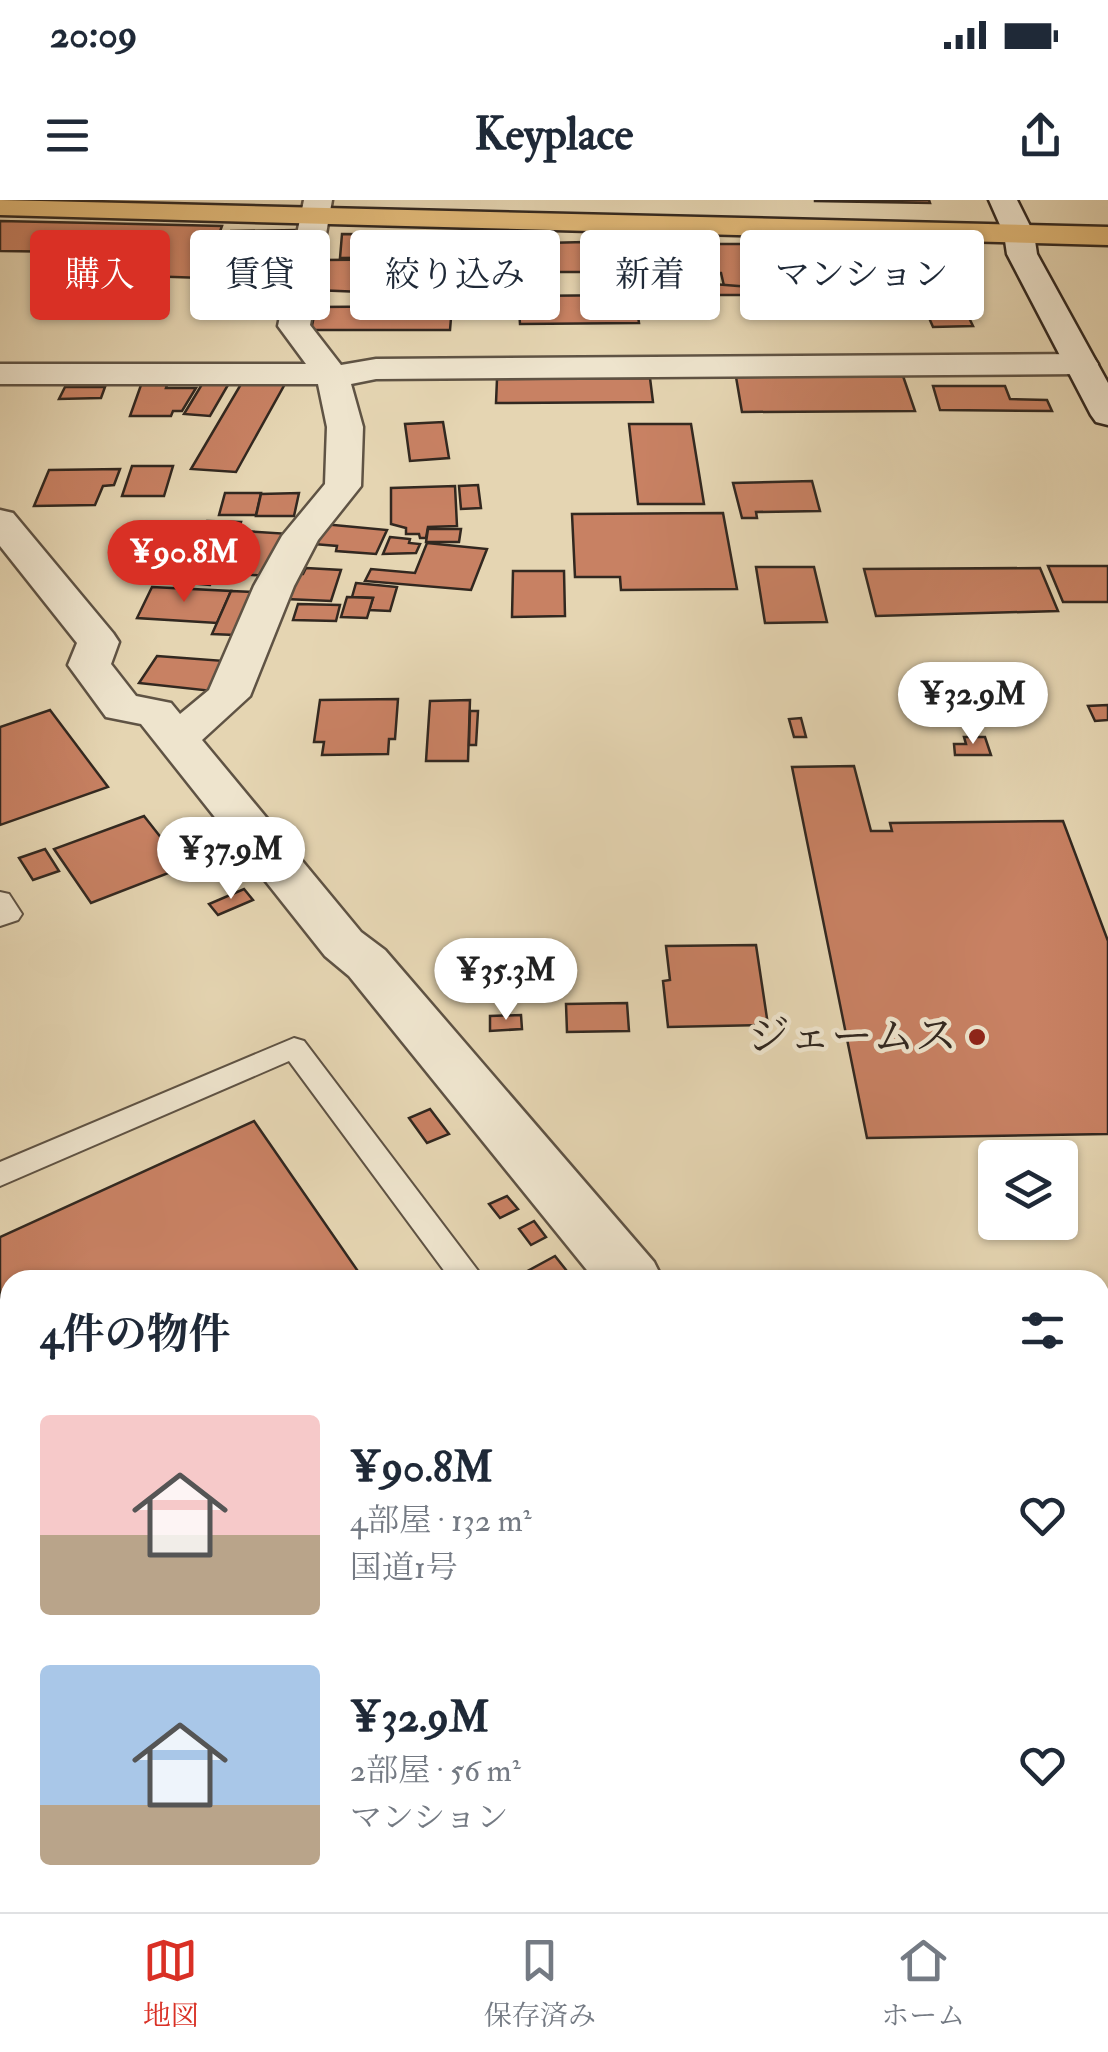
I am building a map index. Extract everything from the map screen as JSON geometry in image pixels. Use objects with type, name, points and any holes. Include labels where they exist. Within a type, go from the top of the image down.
[{"type":"highway","points":[[0,207],[316,208],[689,225],[1108,236]]},
{"type":"street","points":[[1002,200],[1019,234],[1022,254],[1091,367],[1108,415]]},
{"type":"street","points":[[176,740],[228,696],[292,552],[343,486],[345,427],[332,376],[294,326],[316,208]]},
{"type":"street","points":[[0,374],[332,376],[376,370],[1091,367]]},
{"type":"street","points":[[0,522],[98,642],[89,665],[122,708],[155,712],[343,944],[367,963],[624,1270]]},
{"type":"lane","points":[[689,225],[690,230]]},
{"type":"lane","points":[[0,900],[9,914],[0,917]]},
{"type":"lane","points":[[0,1176],[294,1048],[461,1270]]},
{"type":"building","points":[[929,200],[930,203],[815,201]]},
{"type":"building","points":[[0,221],[222,226],[221,230],[190,230],[190,278],[170,277],[170,230],[30,230],[30,251],[0,251]]},
{"type":"building","points":[[342,234],[350,234],[350,258],[340,258]]},
{"type":"building","points":[[580,242],[580,272],[560,272],[560,243]]},
{"type":"building","points":[[720,244],[740,244],[740,287],[724,286]]},
{"type":"building","points":[[330,260],[350,260],[350,291],[330,291]]},
{"type":"building","points":[[720,285],[740,286],[740,295],[720,295]]},
{"type":"building","points":[[580,295],[580,320],[639,323],[520,324],[520,320],[560,320],[560,296]]},
{"type":"building","points":[[330,307],[350,307],[350,320],[451,320],[450,330],[311,330],[313,320],[330,320]]},
{"type":"building","points":[[930,320],[970,320],[973,326],[933,327]]},
{"type":"building","points":[[207,376],[232,378],[210,416],[184,414]]},
{"type":"building","points":[[903,376],[915,411],[742,412],[736,377]]},
{"type":"building","points":[[650,378],[653,402],[496,403],[497,379]]},
{"type":"building","points":[[244,379],[286,382],[236,472],[191,469]]},
{"type":"building","points":[[141,385],[196,388],[182,411],[173,411],[171,416],[130,416]]},
{"type":"building","points":[[933,386],[1005,386],[1010,399],[1047,400],[1052,411],[940,410]]},
{"type":"building","points":[[65,387],[105,387],[101,398],[59,399]]},
{"type":"building","points":[[443,422],[449,458],[410,461],[405,424]]},
{"type":"building","points":[[629,424],[691,424],[704,504],[638,504]]},
{"type":"building","points":[[132,466],[173,466],[164,496],[122,496]]},
{"type":"building","points":[[120,469],[114,485],[103,486],[95,505],[34,506],[49,470]]},
{"type":"building","points":[[812,481],[820,511],[756,512],[757,518],[742,518],[733,483]]},
{"type":"building","points":[[478,485],[481,508],[461,509],[459,486]]},
{"type":"building","points":[[455,486],[457,526],[428,527],[426,538],[420,538],[419,534],[406,534],[406,528],[391,524],[391,488]]},
{"type":"building","points":[[225,493],[261,493],[256,515],[219,515]]},
{"type":"building","points":[[299,493],[294,516],[256,516],[261,494]]},
{"type":"building","points":[[723,513],[737,589],[621,590],[620,577],[575,577],[572,514]]},
{"type":"building","points":[[207,521],[241,522],[238,532],[203,530]]},
{"type":"building","points":[[323,524],[387,530],[376,554],[336,551],[337,546],[313,544]]},
{"type":"building","points":[[428,529],[461,529],[459,542],[426,542]]},
{"type":"building","points":[[236,533],[291,534],[268,576],[223,573],[235,551],[228,550]]},
{"type":"building","points":[[390,537],[420,544],[416,553],[383,554]]},
{"type":"building","points":[[427,543],[487,549],[471,590],[365,581],[371,569],[415,573]]},
{"type":"building","points":[[189,564],[222,567],[210,585],[177,582]]},
{"type":"building","points":[[1048,566],[1108,566],[1108,602],[1063,602]]},
{"type":"building","points":[[756,567],[814,567],[827,622],[765,623]]},
{"type":"building","points":[[306,568],[341,570],[331,601],[286,599],[295,574],[303,574]]},
{"type":"building","points":[[1040,568],[1058,611],[876,616],[864,569]]},
{"type":"building","points":[[513,571],[564,571],[565,616],[512,617]]},
{"type":"building","points":[[356,583],[397,587],[390,611],[369,610],[373,598],[352,597]]},
{"type":"building","points":[[152,587],[231,591],[217,623],[137,618]]},
{"type":"building","points":[[231,591],[253,592],[235,635],[212,634]]},
{"type":"building","points":[[347,597],[373,598],[367,618],[341,617]]},
{"type":"building","points":[[298,604],[340,605],[336,621],[293,620]]},
{"type":"building","points":[[157,656],[225,661],[212,691],[139,683]]},
{"type":"building","points":[[398,699],[395,739],[389,739],[388,754],[322,755],[324,742],[314,742],[320,700]]},
{"type":"building","points":[[470,700],[468,761],[426,761],[430,701]]},
{"type":"building","points":[[1108,705],[1108,720],[1095,721],[1088,706]]},
{"type":"building","points":[[50,710],[108,787],[0,825],[0,727]]},
{"type":"building","points":[[470,711],[478,711],[476,745],[469,745]]},
{"type":"building","points":[[801,718],[806,737],[794,737],[789,719]]},
{"type":"building","points":[[964,737],[985,737],[991,755],[955,755],[954,744],[966,744]]},
{"type":"building","name":"ジェームス","points":[[854,766],[871,831],[892,831],[890,823],[1063,821],[1108,941],[1108,1134],[867,1138],[792,767]]},
{"type":"building","points":[[144,816],[184,867],[91,903],[54,849]]},
{"type":"building","points":[[45,849],[59,871],[33,880],[19,858]]},
{"type":"building","points":[[244,889],[253,900],[218,915],[209,904]]},
{"type":"building","points":[[756,945],[768,1025],[668,1027],[663,981],[670,980],[666,946]]},
{"type":"building","points":[[627,1003],[629,1031],[567,1032],[566,1004]]},
{"type":"building","points":[[521,1015],[522,1029],[490,1031],[490,1016]]},
{"type":"building","points":[[430,1109],[449,1134],[427,1143],[409,1118]]},
{"type":"building","points":[[254,1121],[357,1270],[0,1270],[0,1237]]},
{"type":"building","points":[[507,1196],[518,1209],[500,1218],[489,1204]]},
{"type":"building","points":[[534,1221],[546,1237],[531,1245],[519,1229]]},
{"type":"building","points":[[555,1256],[566,1270],[529,1270]]},
{"type":"place","name":"ジェームス","points":[[977,1037]]}]
